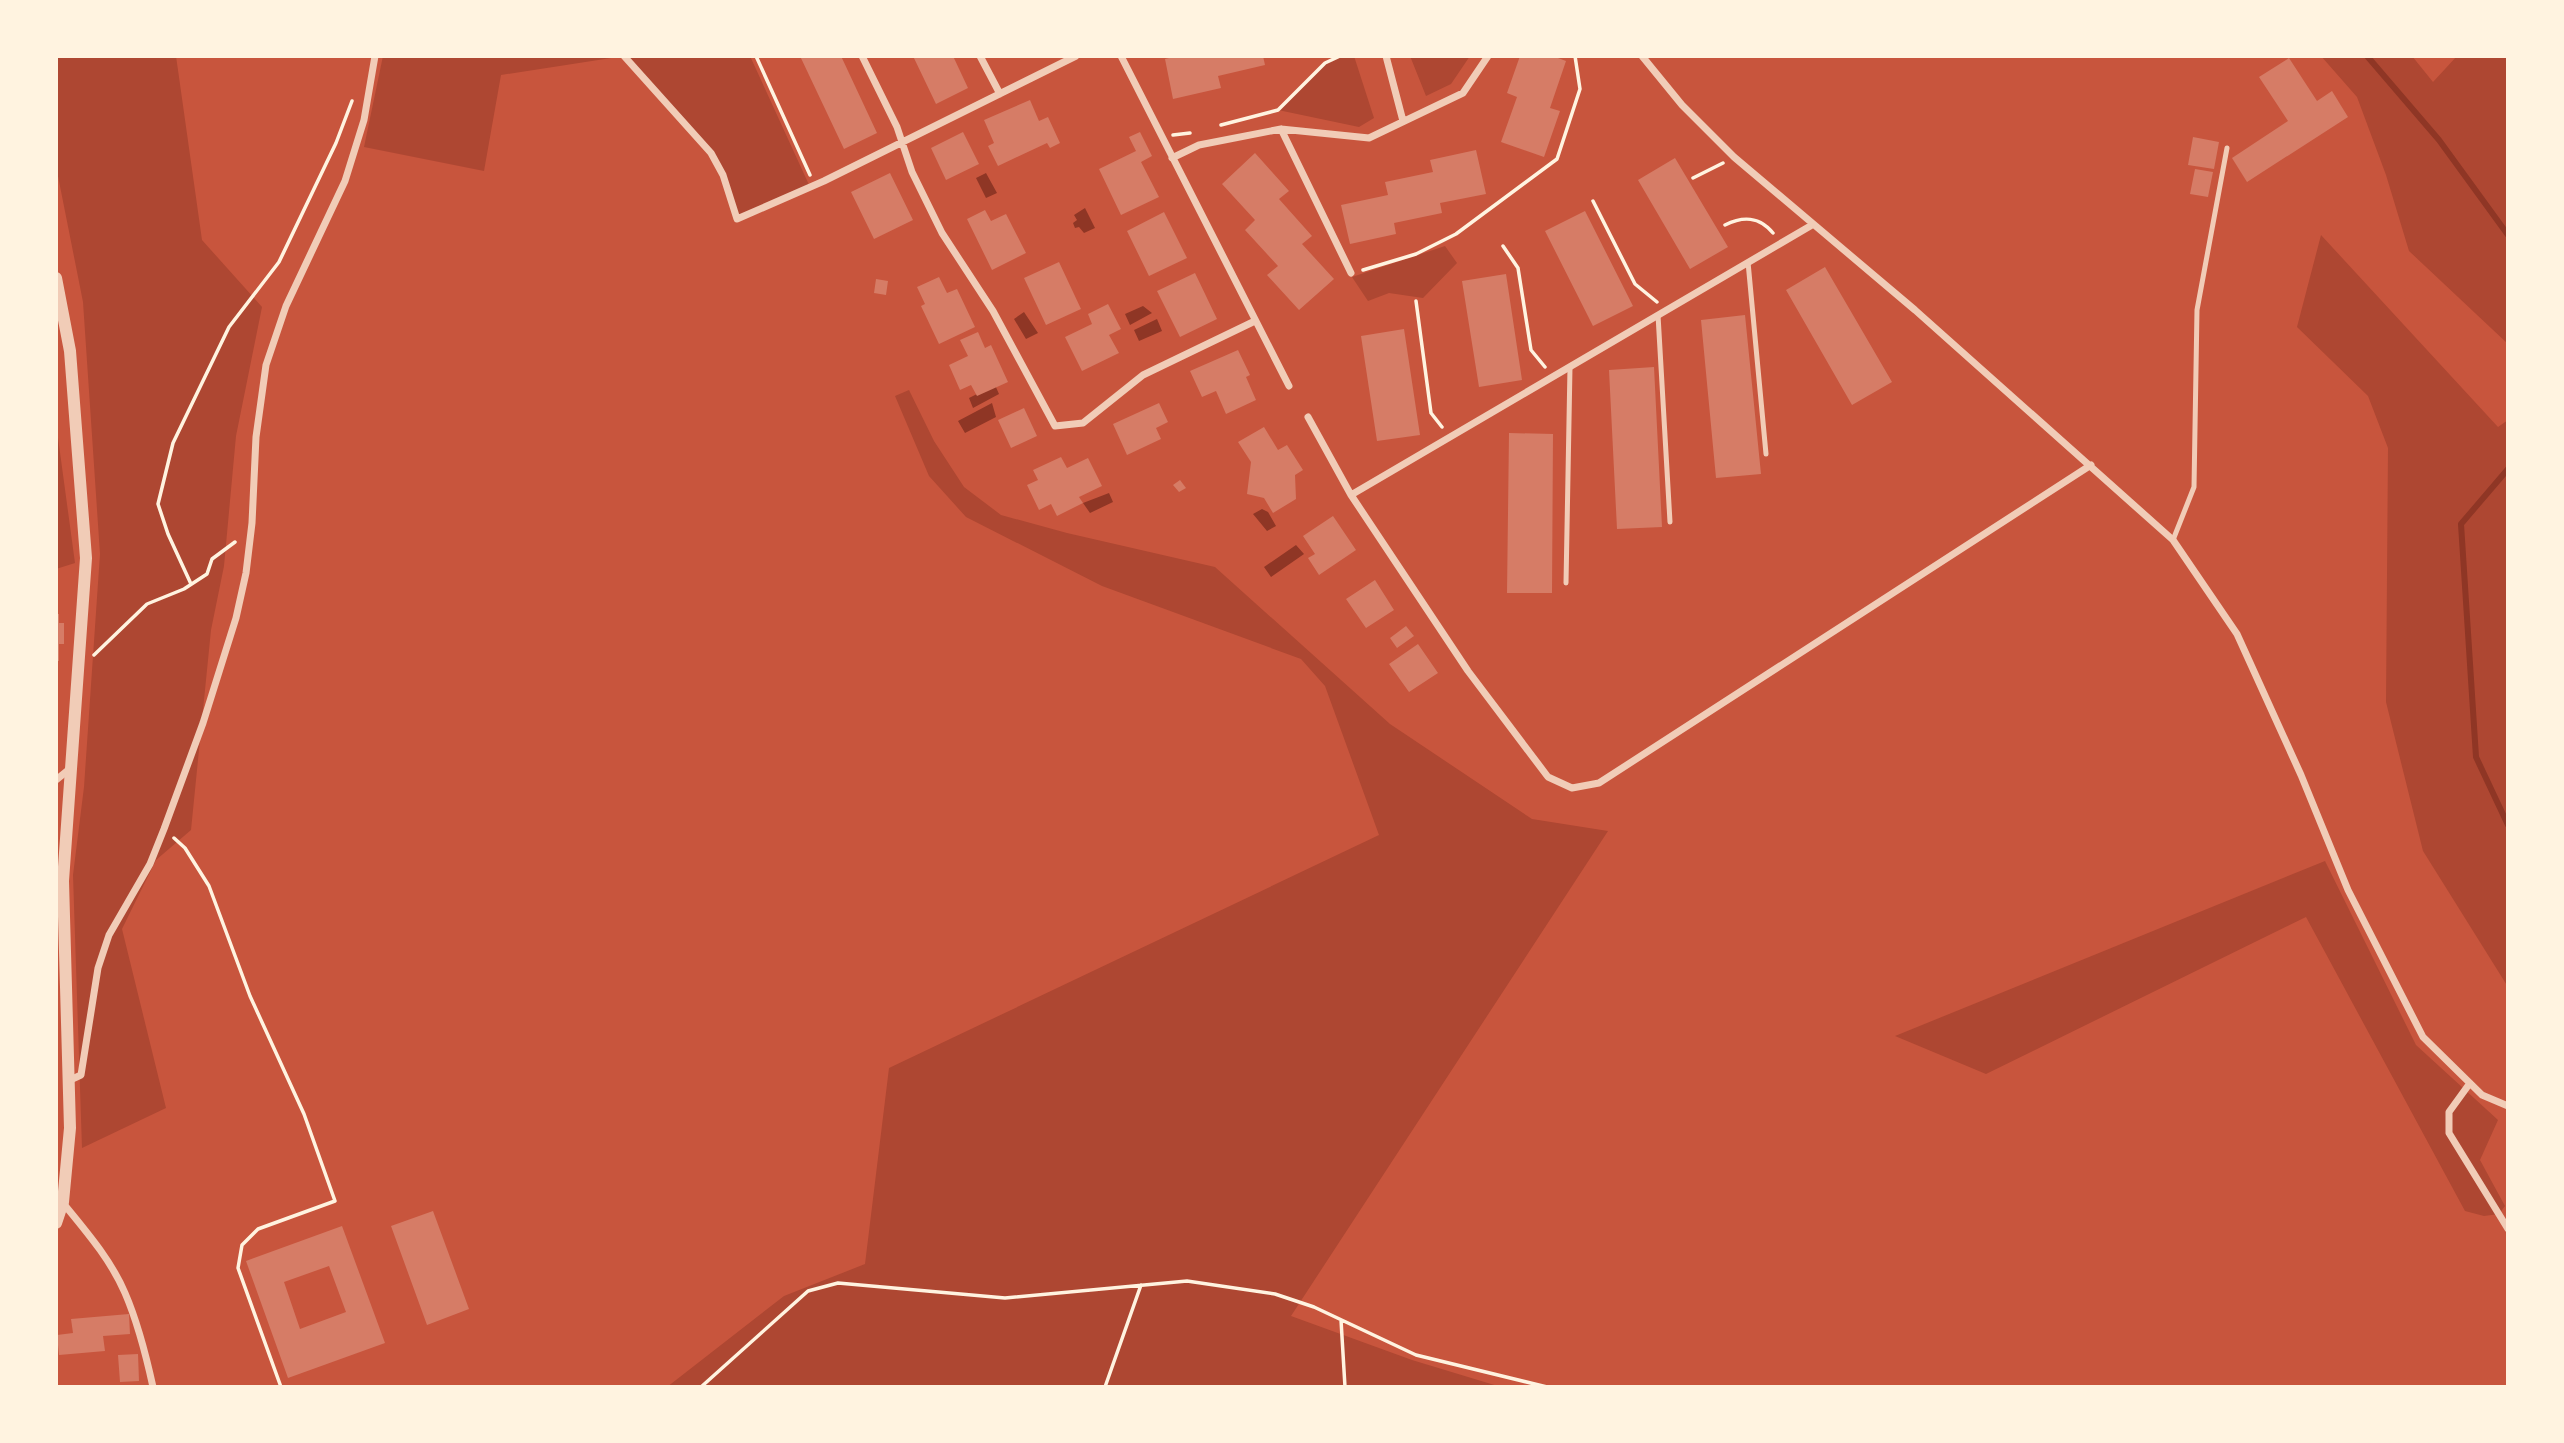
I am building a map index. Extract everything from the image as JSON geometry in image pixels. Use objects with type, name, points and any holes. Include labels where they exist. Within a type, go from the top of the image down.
[{"type":"street","points":[[67,1081],[81,1074],[98,968],[108,935],[149,864],[164,829],[203,723],[236,618],[246,573],[252,523],[256,437],[266,365],[286,306],[345,181],[364,120],[375,56]]},
{"type":"street","points":[[624,56],[711,153],[723,175],[737,219],[824,181],[1076,56]]},
{"type":"street","points":[[862,56],[897,127],[912,172],[942,233],[993,311],[1055,426],[1083,423],[1143,375],[1255,321]]},
{"type":"street","points":[[980,56],[1000,94]]},
{"type":"street","points":[[1121,56],[1289,386]]},
{"type":"street","points":[[1386,56],[1403,121]]},
{"type":"street","points":[[1172,158],[1199,145],[1282,129],[1369,138],[1463,93],[1488,56]]},
{"type":"street","points":[[1642,56],[1682,105],[1734,157],[1915,310],[2173,540],[2237,634],[2301,775],[2348,890],[2423,1037],[2482,1095],[2508,1106]]},
{"type":"street","points":[[1282,129],[1351,273]]},
{"type":"street","points":[[1351,495],[1812,225]]},
{"type":"street","points":[[56,278],[71,351],[86,558],[64,881],[70,1128],[63,1202],[56,1223]]},
{"type":"street","points":[[1308,417],[1351,495],[1468,671],[1548,777],[1572,788],[1599,783],[2091,465]]},
{"type":"street","points":[[56,780],[72,767]]},
{"type":"street","points":[[2470,1083],[2449,1112],[2449,1133],[2508,1229]]},
{"type":"street","points":[[63,1202],[96,1244],[125,1292],[143,1345],[153,1387]]},
{"type":"lane","points":[[2173,540],[2194,487],[2197,310],[2227,148]]},
{"type":"lane","points":[[1748,262],[1766,454]]},
{"type":"lane","points":[[1658,315],[1670,522]]},
{"type":"lane","points":[[1566,583],[1570,367]]},
{"type":"path","points":[[756,56],[811,175],[824,181]]},
{"type":"path","points":[[1216,126],[1278,110],[1325,63],[1340,56]]},
{"type":"path","points":[[1351,273],[1416,254],[1456,234],[1557,159],[1580,89],[1575,56]]},
{"type":"path","points":[[191,584],[168,534],[158,504],[173,443],[229,327],[279,262],[336,143],[355,93]]},
{"type":"path","points":[[1161,136],[1192,133]]},
{"type":"path","points":[[1693,178],[1734,157]]},
{"type":"path","points":[[1593,201],[1635,284],[1667,310]]},
{"type":"path","points":[[1725,225],[1737,219],[1760,221],[1771,230],[1780,244]]},
{"type":"path","points":[[1503,246],[1518,268],[1531,350],[1553,376]]},
{"type":"path","points":[[1416,301],[1431,413],[1450,437]]},
{"type":"path","points":[[80,668],[147,604],[207,574],[212,559],[229,549],[252,523]]},
{"type":"path","points":[[164,829],[185,848],[209,886],[250,996],[304,1114],[335,1201],[258,1228],[242,1245],[238,1268],[281,1387]]},
{"type":"path","points":[[701,1387],[808,1291],[838,1283],[1005,1298],[1187,1281],[1275,1294],[1314,1307],[1416,1355],[1547,1387]]},
{"type":"path","points":[[1105,1387],[1141,1285]]},
{"type":"path","points":[[1340,1320],[1345,1387]]},
{"type":"shaded area","points":[[56,56],[176,56],[202,240],[262,307],[236,436],[224,566],[211,630],[191,830],[156,860],[122,929],[166,1108],[82,1148],[73,875],[84,787],[100,554],[83,302],[56,166]]},
{"type":"shaded area","points":[[383,56],[624,56],[501,75],[484,171],[364,147]]},
{"type":"shaded area","points":[[624,56],[750,56],[810,187],[737,219],[711,153]]},
{"type":"shaded area","points":[[1340,56],[1354,56],[1374,118],[1359,127],[1278,110],[1325,63]]},
{"type":"shaded area","points":[[1410,56],[1470,56],[1451,84],[1426,96]]},
{"type":"shaded area","points":[[2321,56],[2412,56],[2433,82],[2457,56],[2508,56],[2508,344],[2409,251],[2386,175],[2357,97]]},
{"type":"shaded area","points":[[986,173],[997,193],[986,198],[976,178]]},
{"type":"shaded area","points":[[1085,208],[1095,228],[1084,233],[1079,227],[1075,228],[1073,223],[1077,220],[1074,215]]},
{"type":"shaded area","points":[[2321,235],[2498,427],[2508,420],[2508,987],[2423,851],[2386,702],[2388,448],[2368,396],[2297,327]]},
{"type":"shaded area","points":[[1445,246],[1457,263],[1423,298],[1389,293],[1368,301],[1352,277]]},
{"type":"shaded area","points":[[1143,306],[1152,313],[1130,325],[1125,314]]},
{"type":"shaded area","points":[[1024,312],[1038,333],[1026,339],[1014,319]]},
{"type":"shaded area","points":[[1157,319],[1162,331],[1139,341],[1134,330]]},
{"type":"shaded area","points":[[995,385],[999,394],[973,408],[969,398]]},
{"type":"shaded area","points":[[909,390],[934,441],[964,487],[1001,515],[1215,567],[1390,724],[1532,819],[1608,831],[1291,1316],[1412,1360],[1501,1387],[667,1387],[784,1296],[865,1264],[889,1068],[1379,835],[1325,686],[1301,659],[1102,586],[966,517],[929,476],[895,396]]},
{"type":"shaded area","points":[[992,403],[996,417],[965,433],[958,421]]},
{"type":"shaded area","points":[[56,423],[75,563],[56,569]]},
{"type":"shaded area","points":[[1109,493],[1113,502],[1090,513],[1083,503]]},
{"type":"shaded area","points":[[1262,509],[1268,512],[1276,526],[1267,531],[1253,514]]},
{"type":"shaded area","points":[[1296,545],[1304,554],[1271,577],[1264,567]]},
{"type":"shaded area","points":[[2325,861],[2416,1045],[2498,1120],[2480,1160],[2505,1206],[2499,1214],[2484,1216],[2465,1211],[2306,917],[1986,1074],[1895,1036]]},
{"type":"building","points":[[800,56],[841,56],[877,133],[844,149]]},
{"type":"building","points":[[913,56],[953,56],[968,88],[936,104]]},
{"type":"building","points":[[1177,56],[1263,56],[1265,65],[1218,76],[1221,88],[1173,99],[1165,59]]},
{"type":"building","points":[[1520,56],[1559,56],[1558,58],[1566,61],[1550,108],[1560,111],[1544,157],[1501,142],[1517,97],[1507,93]]},
{"type":"building","points":[[2289,58],[2317,101],[2332,91],[2348,117],[2247,182],[2232,158],[2288,121],[2259,77]]},
{"type":"building","points":[[1030,100],[1039,121],[1048,117],[1060,143],[1050,148],[1047,143],[998,166],[988,146],[994,143],[984,120]]},
{"type":"building","points":[[963,132],[979,164],[946,180],[931,148]]},
{"type":"building","points":[[1140,132],[1152,156],[1141,162],[1159,197],[1121,215],[1099,169],[1136,151],[1129,137]]},
{"type":"building","points":[[2193,137],[2219,142],[2214,169],[2188,165]]},
{"type":"building","points":[[1476,150],[1486,194],[1440,203],[1442,213],[1394,223],[1396,234],[1350,244],[1341,205],[1388,195],[1385,182],[1433,172],[1430,160]]},
{"type":"building","points":[[1255,153],[1289,191],[1279,199],[1312,236],[1302,244],[1334,279],[1299,310],[1267,275],[1278,266],[1245,230],[1255,220],[1222,184]]},
{"type":"building","points":[[1675,158],[1728,247],[1690,269],[1638,180]]},
{"type":"building","points":[[2195,169],[2213,172],[2208,197],[2190,194]]},
{"type":"building","points":[[890,173],[913,220],[874,239],[851,192]]},
{"type":"building","points":[[985,210],[991,221],[1006,214],[1026,253],[992,270],[967,219]]},
{"type":"building","points":[[1585,211],[1633,306],[1593,326],[1545,231]]},
{"type":"building","points":[[1164,212],[1187,258],[1149,276],[1127,231]]},
{"type":"building","points":[[1059,262],[1081,309],[1046,325],[1024,278]]},
{"type":"building","points":[[1825,267],[1892,382],[1852,405],[1786,290]]},
{"type":"building","points":[[1195,273],[1217,319],[1180,337],[1157,291]]},
{"type":"building","points":[[1506,274],[1522,380],[1479,387],[1462,281]]},
{"type":"building","points":[[939,277],[947,293],[957,289],[975,327],[939,344],[921,306],[925,304],[917,287]]},
{"type":"building","points":[[876,279],[888,281],[886,295],[874,293]]},
{"type":"building","points":[[1108,304],[1121,329],[1109,335],[1119,353],[1082,371],[1065,337],[1092,324],[1088,314]]},
{"type":"building","points":[[1745,315],[1761,474],[1716,478],[1701,320]]},
{"type":"building","points":[[1404,329],[1420,435],[1377,441],[1361,336]]},
{"type":"building","points":[[978,332],[985,348],[991,345],[1008,382],[977,396],[971,385],[960,390],[949,365],[968,356],[960,340]]},
{"type":"building","points":[[1238,350],[1250,375],[1246,377],[1256,400],[1226,414],[1216,391],[1202,397],[1190,371]]},
{"type":"building","points":[[1654,367],[1662,527],[1617,529],[1609,370]]},
{"type":"building","points":[[1159,403],[1168,422],[1156,428],[1161,439],[1127,455],[1113,424]]},
{"type":"building","points":[[1024,408],[1037,436],[1011,448],[998,420]]},
{"type":"building","points":[[1264,427],[1278,450],[1287,445],[1303,470],[1295,475],[1296,499],[1273,513],[1264,498],[1247,494],[1251,462],[1238,442]]},
{"type":"building","points":[[1509,433],[1553,434],[1552,593],[1507,593]]},
{"type":"building","points":[[1061,457],[1067,468],[1088,458],[1102,486],[1079,497],[1083,503],[1057,516],[1051,504],[1039,510],[1027,485],[1038,480],[1033,470]]},
{"type":"building","points":[[1180,480],[1186,488],[1179,492],[1173,485]]},
{"type":"building","points":[[1333,516],[1356,550],[1319,575],[1308,558],[1315,554],[1303,536]]},
{"type":"building","points":[[1375,580],[1394,610],[1366,628],[1346,599]]},
{"type":"building","points":[[56,614],[59,614],[59,623],[64,623],[64,644],[59,644],[59,661],[56,661]]},
{"type":"building","points":[[1406,626],[1414,636],[1397,648],[1390,638]]},
{"type":"building","points":[[1418,644],[1438,673],[1409,692],[1389,664]]},
{"type":"building","points":[[433,1211],[469,1309],[427,1325],[391,1226]]},
{"type":"building","points":[[342,1226],[385,1343],[288,1378],[246,1261]],"holes":[[[329,1266],[346,1312],[300,1329],[284,1282]]]},
{"type":"building","points":[[129,1314],[130,1334],[103,1336],[105,1351],[59,1355],[57,1335],[73,1333],[71,1319]]},
{"type":"building","points":[[138,1354],[139,1381],[120,1382],[118,1355]]},
{"type":"waterway","points":[[2367,56],[2439,140],[2508,235]]},
{"type":"waterway","points":[[2508,469],[2461,524],[2476,757],[2508,825]]}]
